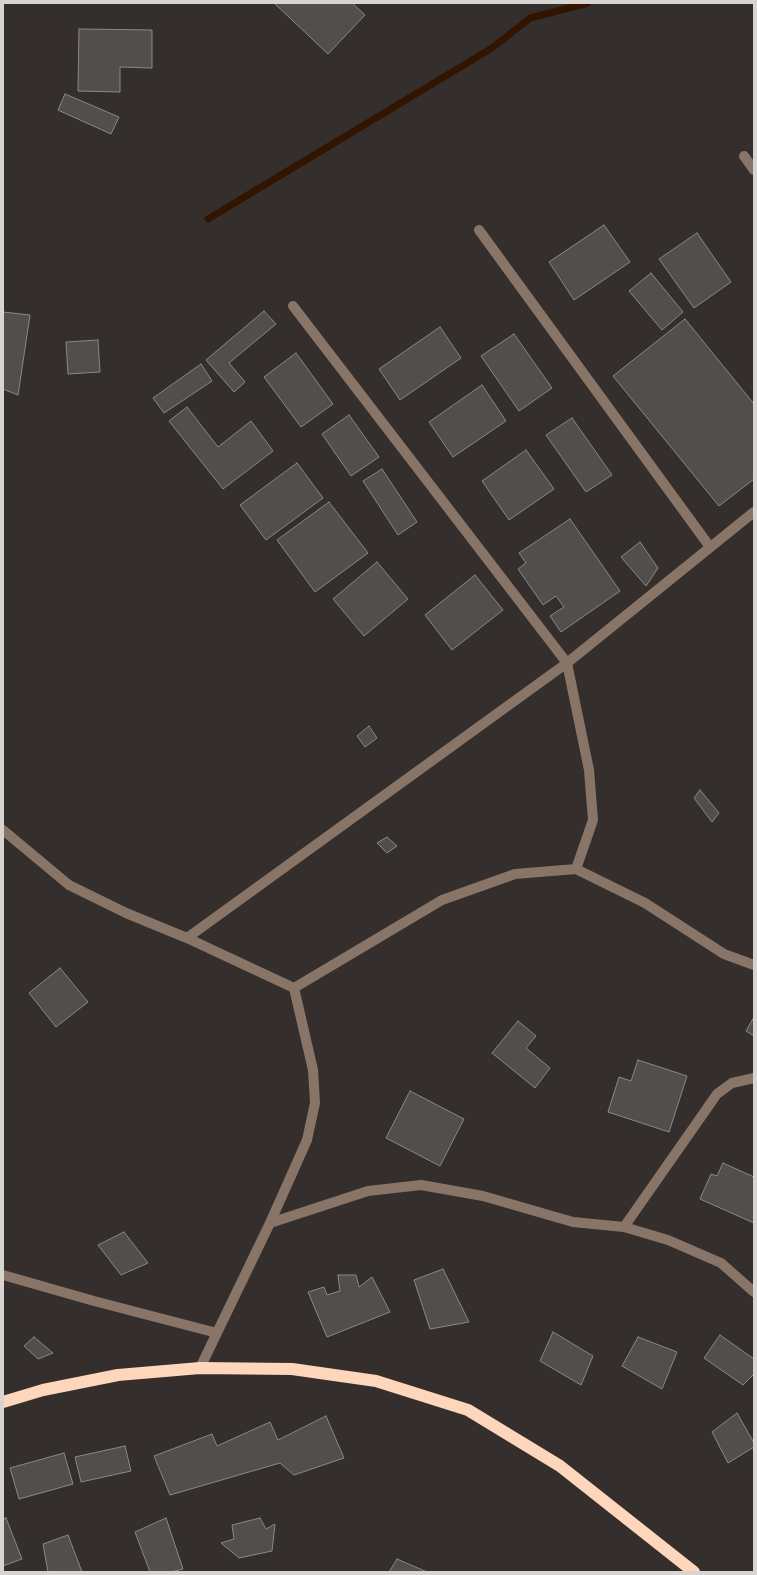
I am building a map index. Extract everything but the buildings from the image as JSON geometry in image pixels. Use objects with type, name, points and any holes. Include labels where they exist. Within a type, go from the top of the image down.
[{"type":"highway","points":[[3,1402],[42,1390],[118,1375],[200,1368],[292,1369],[376,1381],[468,1410],[560,1466],[694,1572]]},
{"type":"street","points":[[744,156],[754,170]]},
{"type":"street","points":[[479,230],[710,547]]},
{"type":"street","points":[[293,306],[567,663],[589,770],[593,820],[576,869]]},
{"type":"street","points":[[186,938],[567,663],[754,512]]},
{"type":"street","points":[[3,830],[69,885],[126,913],[186,938],[294,988]]},
{"type":"street","points":[[294,988],[442,900],[515,874],[576,869],[645,903],[724,954],[754,965]]},
{"type":"street","points":[[200,1368],[270,1223],[307,1140],[315,1103],[314,1070],[294,988]]},
{"type":"street","points":[[624,1227],[717,1094],[732,1083],[754,1078]]},
{"type":"street","points":[[270,1223],[368,1191],[421,1185],[483,1196],[574,1222],[624,1227],[668,1240],[721,1263],[754,1292]]},
{"type":"street","points":[[3,1275],[94,1302],[216,1333]]},
{"type":"waterway","points":[[208,219],[492,48],[530,18],[588,3]]}]
